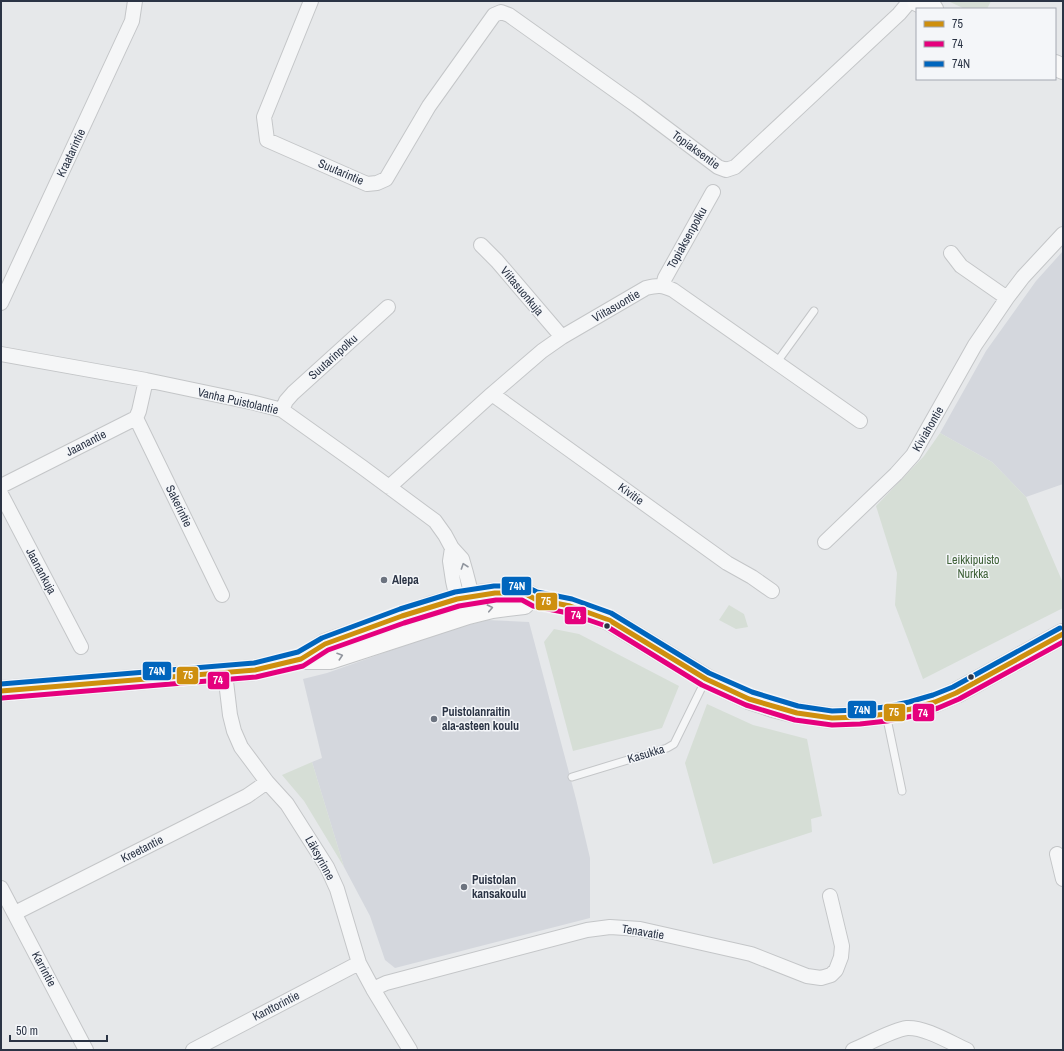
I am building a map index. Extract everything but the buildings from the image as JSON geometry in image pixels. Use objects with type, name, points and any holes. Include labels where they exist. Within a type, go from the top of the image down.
[{"type":"main road","points":[[1,691],[255,670],[301,659],[325,644],[402,616],[466,603],[494,593],[524,593],[536,599],[570,606],[609,620],[706,680],[749,699],[797,713],[832,718],[860,717],[886,714],[935,702],[956,693],[1063,634]]},
{"type":"street","name":"Kraatarintie","points":[[1,303],[132,21],[135,1]]},
{"type":"street","name":"Suutarintie","points":[[311,1],[264,117],[267,140],[366,184],[377,183],[386,179],[429,106],[494,15],[501,12]]},
{"type":"street","name":"Topiaksentie","points":[[501,12],[509,15],[637,106],[718,167],[726,170],[735,167],[899,14],[922,3]]},
{"type":"street","name":"Topiaksenpolku","points":[[663,286],[665,278],[713,192]]},
{"type":"street","name":"Kiviahontie","points":[[825,542],[896,474],[913,455],[975,345],[1023,277],[1063,234]]},
{"type":"street","name":"Viitasuonkuja","points":[[481,245],[497,261],[562,337]]},
{"type":"street","points":[[951,253],[961,266],[1007,298]]},
{"type":"street","name":"Viitasuontie","points":[[389,488],[492,394],[542,351],[562,337],[646,288],[663,286]]},
{"type":"street","points":[[663,286],[673,290],[860,421]]},
{"type":"street","name":"Suutarinpolku","points":[[282,410],[286,401],[293,393],[388,307]]},
{"type":"street","name":"Vanha Puistolantie","points":[[1,354],[146,380],[282,410],[435,521],[452,548],[462,559],[466,573],[466,603]]},
{"type":"street","points":[[136,418],[146,380]]},
{"type":"street","name":"Kivitie","points":[[492,394],[724,560],[772,591]]},
{"type":"street","name":"Jaanantie","points":[[1,486],[136,418]]},
{"type":"street","name":"Sakerintie","points":[[136,418],[222,595]]},
{"type":"street","name":"Jaanankuja","points":[[1,494],[81,647]]},
{"type":"street","name":"Läksyrinne","points":[[225,673],[229,709],[234,731],[241,747],[267,782],[287,804],[327,867],[337,889],[360,963],[373,989],[410,1050]]},
{"type":"street","name":"Kreetantie","points":[[15,913],[246,796],[267,782]]},
{"type":"street","points":[[1057,854],[1063,879]]},
{"type":"street","name":"Karrintie","points":[[1,888],[86,1050]]},
{"type":"street","name":"Tenavatie","points":[[373,989],[386,983],[580,932],[610,927],[640,929],[729,948],[751,954],[807,976],[821,978],[831,975],[836,970],[841,957],[842,946],[830,896]]},
{"type":"street","name":"Kanttorintie","points":[[193,1050],[360,963]]},
{"type":"street","points":[[853,1050],[899,1030],[908,1028],[922,1030],[968,1050]]},
{"type":"lane","points":[[777,362],[814,311]]},
{"type":"lane","name":"Kasukka","points":[[572,776],[668,748],[674,744],[706,680]]},
{"type":"lane","points":[[886,714],[902,791]]},
{"type":"shaded area","points":[[1063,251],[1063,484],[1026,497],[992,462],[940,433],[986,351],[1036,281]]},
{"type":"shaded area","name":"Puistolanraitin ala-asteen koulu","points":[[487,620],[529,622],[576,799],[590,858],[590,918],[395,968],[385,960],[370,916],[344,867],[312,762],[322,758],[303,679],[327,673],[443,632]]},
{"type":"green space","points":[[948,1],[991,1],[988,8],[963,8]]},
{"type":"green space","name":"Leikkipuisto Nurkka","points":[[940,433],[992,462],[1026,497],[1063,583],[1063,608],[923,679],[895,605],[897,573],[876,506],[924,456]]},
{"type":"green space","points":[[729,605],[744,614],[748,627],[736,629],[719,620]]},
{"type":"green space","points":[[554,629],[579,634],[679,686],[662,728],[573,751],[544,642]]},
{"type":"green space","points":[[707,704],[753,725],[807,739],[822,816],[811,819],[812,832],[713,864],[685,763]]},
{"type":"green space","points":[[312,762],[344,867],[304,801],[282,775]]},
{"type":"transit line","name":"74N","points":[[1,684],[254,663],[298,652],[322,638],[400,609],[455,592],[494,586],[525,586],[537,592],[572,599],[611,613],[709,673],[752,692],[798,706],[832,711],[885,707],[933,695],[953,687],[1060,628]]},
{"type":"transit line","name":"75","points":[[1,691],[255,670],[301,659],[325,644],[402,616],[457,599],[495,593],[524,593],[535,599],[570,606],[609,620],[706,679],[749,699],[797,713],[832,718],[860,717],[886,714],[935,702],[956,693],[1063,634]]},
{"type":"transit line","name":"74","points":[[2,698],[256,677],[303,666],[328,650],[404,623],[459,606],[496,600],[522,600],[533,606],[568,613],[606,626],[702,685],[746,705],[795,720],[832,725],[887,721],[913,716],[938,708],[959,699],[1063,642]]},
{"type":"place","name":"Alepa","points":[[384,580]]},
{"type":"place","name":"Puistolanraitin ala-asteen koulu","points":[[434,719]]},
{"type":"place","name":"Puistolan kansakoulu","points":[[464,887]]}]
